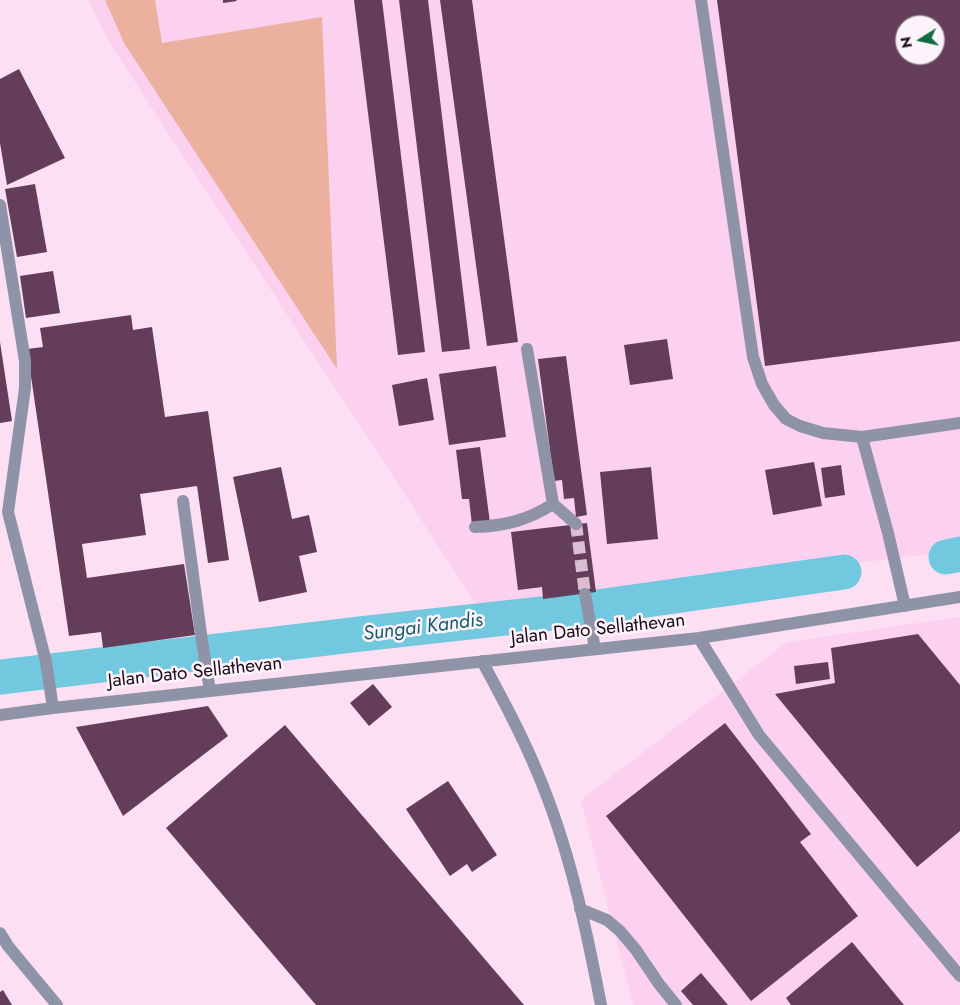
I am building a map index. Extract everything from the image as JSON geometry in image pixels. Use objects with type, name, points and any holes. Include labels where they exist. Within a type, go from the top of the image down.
[{"type":"street","points":[[701,0],[753,357],[762,384],[774,405],[786,419],[800,426],[823,433],[862,437],[960,423]]},
{"type":"street","points":[[0,205],[24,361],[25,388],[4,509],[46,662],[53,708]]},
{"type":"street","points":[[527,349],[553,504],[576,524]]},
{"type":"street","points":[[862,437],[890,539],[905,606]]},
{"type":"street","points":[[183,501],[210,691]]},
{"type":"street","points":[[475,527],[490,526],[536,515],[553,504]]},
{"type":"street","points":[[586,597],[595,649]]},
{"type":"street","name":"Jalan Dato Sellathevan","points":[[0,715],[699,638],[960,597]]},
{"type":"street","points":[[699,638],[759,735],[960,976]]},
{"type":"street","points":[[482,661],[511,715],[539,774],[565,851],[591,951],[601,1005]]},
{"type":"street","points":[[580,909],[607,920],[620,931],[676,1005]]},
{"type":"street","points":[[0,933],[8,946],[57,1005]]},
{"type":"shaded area","points":[[88,0],[960,0],[960,550],[481,611],[110,44]]},
{"type":"shaded area","points":[[105,0],[155,0],[162,43],[322,17],[337,369],[124,43]]},
{"type":"shaded area","points":[[960,617],[960,1005],[633,1005],[581,800],[787,642]]},
{"type":"building","points":[[223,0],[236,0],[237,1],[223,3]]},
{"type":"building","points":[[354,0],[382,0],[425,352],[398,355]]},
{"type":"building","points":[[399,0],[428,0],[470,349],[442,352]]},
{"type":"building","points":[[440,0],[472,0],[518,342],[487,346]]},
{"type":"building","points":[[717,0],[960,0],[960,341],[765,366]]},
{"type":"building","points":[[19,69],[65,158],[7,185],[0,143],[0,79]]},
{"type":"building","points":[[35,184],[47,252],[17,257],[5,189]]},
{"type":"building","points":[[53,271],[60,313],[26,318],[20,276]]},
{"type":"building","points":[[131,315],[133,330],[152,327],[165,417],[208,411],[229,560],[208,563],[197,486],[140,494],[146,535],[82,544],[87,578],[184,564],[195,635],[103,648],[101,632],[69,636],[27,349],[43,347],[40,328]]},
{"type":"building","points":[[667,339],[673,379],[630,385],[624,345]]},
{"type":"building","points":[[0,342],[12,421],[0,423]]},
{"type":"building","points":[[566,356],[587,515],[576,517],[574,498],[564,499],[562,480],[554,481],[538,359]]},
{"type":"building","points":[[496,366],[506,437],[449,445],[439,374]]},
{"type":"building","points":[[427,378],[434,420],[399,426],[392,385]]},
{"type":"building","points":[[480,447],[490,523],[472,525],[469,499],[462,499],[456,450]]},
{"type":"building","points":[[814,462],[822,506],[773,515],[765,470]]},
{"type":"building","points":[[841,465],[845,495],[825,498],[821,468]]},
{"type":"building","points":[[281,467],[292,519],[309,515],[317,552],[299,556],[307,592],[259,602],[233,477]]},
{"type":"building","points":[[651,467],[658,539],[607,544],[600,472]]},
{"type":"building","points":[[587,523],[596,592],[543,599],[542,587],[518,590],[511,532]]},
{"type":"building","points":[[918,634],[960,685],[960,831],[917,867],[775,694],[835,683],[831,648]]},
{"type":"building","points":[[828,662],[830,679],[796,684],[794,666]]},
{"type":"building","points":[[373,684],[392,707],[369,726],[350,703]]},
{"type":"building","points":[[208,706],[228,736],[123,816],[76,727]]},
{"type":"building","points":[[725,723],[811,834],[800,842],[858,916],[751,1001],[606,816]]},
{"type":"building","points":[[285,725],[524,1005],[316,1005],[166,828]]},
{"type":"building","points":[[448,781],[497,855],[472,872],[467,864],[450,876],[406,809]]},
{"type":"building","points":[[852,942],[904,1005],[791,1005],[786,998]]},
{"type":"building","points":[[701,973],[728,1005],[693,1005],[681,991]]},
{"type":"building","points":[[3,990],[12,1005],[0,1005],[0,992]]},
{"type":"waterway","name":"Sungai Kandis","points":[[946,557],[960,554]]},
{"type":"waterway","name":"Sungai Kandis","points":[[0,677],[569,611],[844,572]]},
{"type":"tunnel","points":[[576,524],[585,594]]}]
